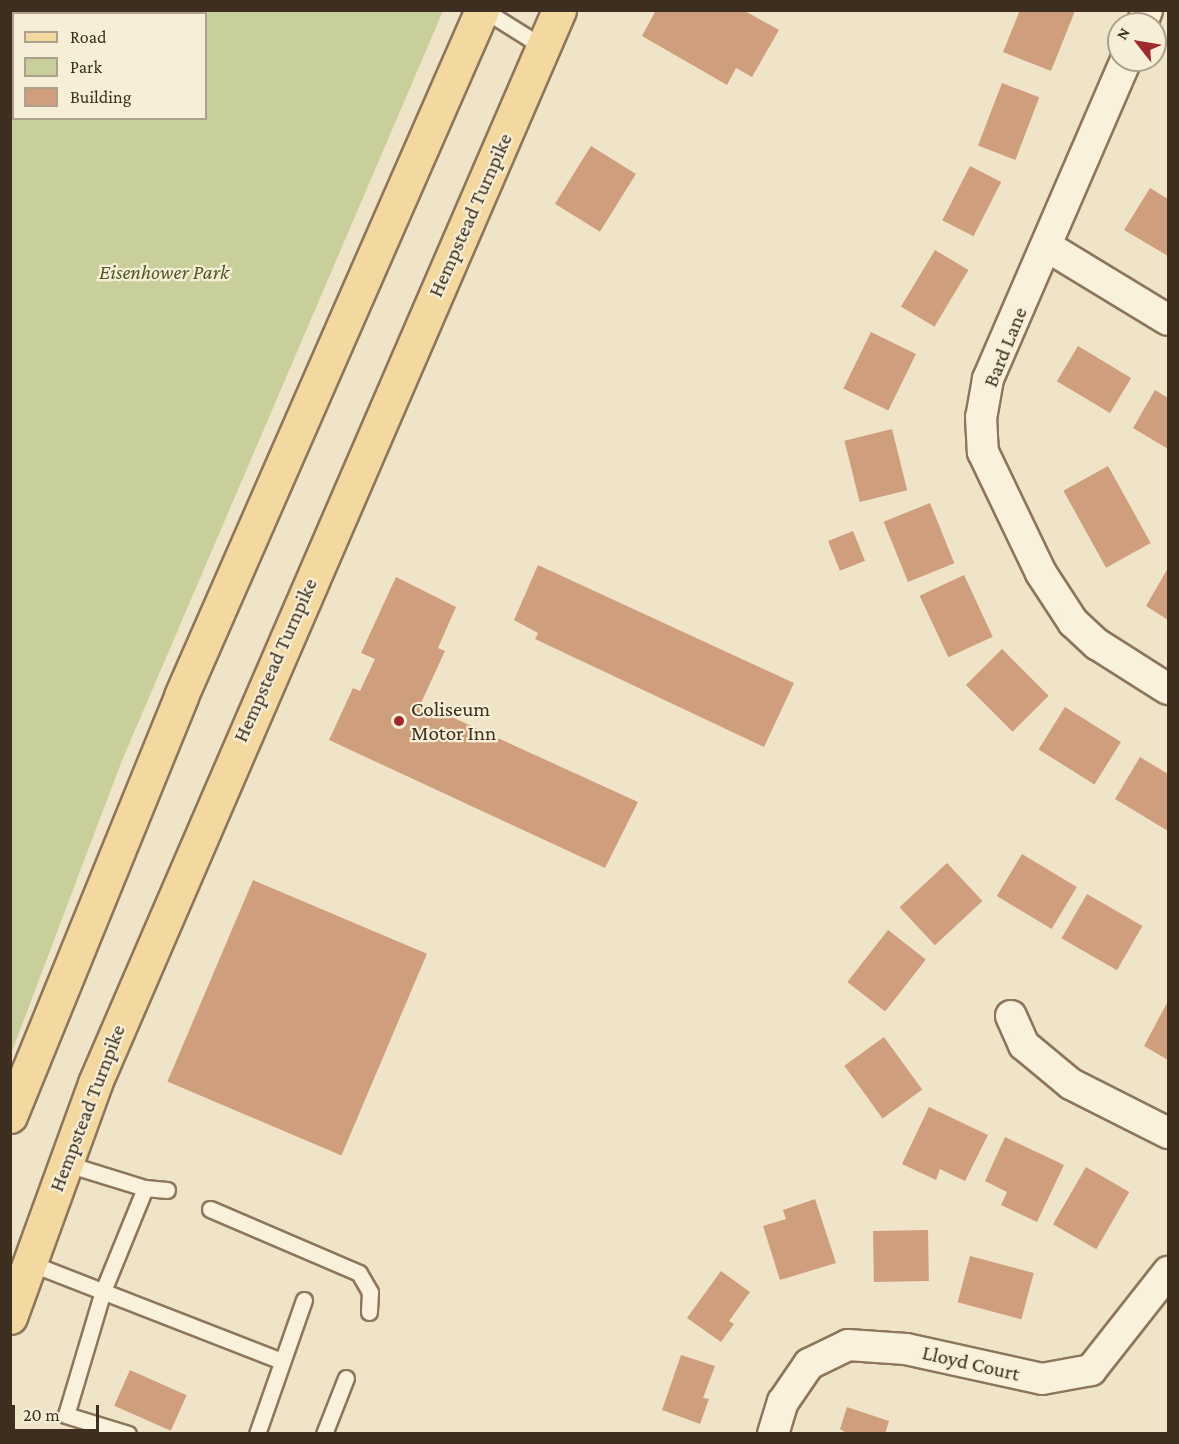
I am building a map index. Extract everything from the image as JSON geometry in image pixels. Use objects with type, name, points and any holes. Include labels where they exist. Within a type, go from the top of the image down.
[{"type":"main road","points":[[10,1116],[181,696],[483,10]]},
{"type":"main road","name":"Hempstead Turnpike","points":[[10,1317],[64,1163],[206,820],[559,10]]},
{"type":"street","name":"Bard Lane","points":[[1121,72],[1048,247],[988,379],[981,417],[983,452],[1041,573],[1073,622],[1097,644],[1168,689]]},
{"type":"street","points":[[1048,247],[1168,320]]},
{"type":"street","points":[[1011,1016],[1024,1045],[1071,1084],[1168,1133]]},
{"type":"street","name":"Lloyd Court","points":[[773,1434],[783,1402],[809,1364],[848,1345],[906,1348],[1042,1378],[1091,1370],[1168,1272]]},
{"type":"lane","points":[[483,10],[543,47]]},
{"type":"lane","points":[[64,1163],[145,1188],[167,1190]]},
{"type":"lane","points":[[128,1434],[66,1415],[103,1291],[145,1188]]},
{"type":"lane","points":[[210,1209],[359,1274],[370,1292],[369,1312]]},
{"type":"lane","points":[[30,1263],[282,1361]]},
{"type":"lane","points":[[257,1434],[304,1300]]},
{"type":"lane","points":[[324,1434],[346,1378]]},
{"type":"green space","name":"Eisenhower Park","points":[[11,10],[443,11],[121,763],[11,1054]]},
{"type":"building","points":[[656,10],[743,10],[779,30],[752,77],[736,68],[727,85],[642,36]]},
{"type":"building","points":[[1020,10],[1075,11],[1051,71],[1003,52]]},
{"type":"building","points":[[1002,83],[1039,97],[1015,160],[978,146]]},
{"type":"building","points":[[591,146],[636,174],[600,232],[555,204]]},
{"type":"building","points":[[970,166],[1001,182],[973,236],[942,220]]},
{"type":"building","points":[[1150,188],[1168,199],[1168,256],[1124,230]]},
{"type":"building","points":[[935,250],[968,270],[934,327],[901,307]]},
{"type":"building","points":[[871,332],[916,354],[888,411],[843,389]]},
{"type":"building","points":[[1078,346],[1131,378],[1110,413],[1057,381]]},
{"type":"building","points":[[1155,390],[1168,398],[1168,449],[1133,428]]},
{"type":"building","points":[[892,429],[907,490],[860,502],[844,441]]},
{"type":"building","points":[[1108,466],[1151,543],[1106,568],[1063,491]]},
{"type":"building","points":[[930,503],[954,563],[908,582],[884,522]]},
{"type":"building","points":[[853,531],[865,561],[840,571],[828,541]]},
{"type":"building","points":[[538,565],[794,683],[764,747],[535,639],[538,633],[514,620]]},
{"type":"building","points":[[1168,568],[1168,620],[1146,606]]},
{"type":"building","points":[[964,575],[993,637],[948,657],[920,596]]},
{"type":"building","name":"Coliseum Motor Inn","points":[[396,577],[456,607],[438,648],[445,651],[421,703],[638,802],[605,868],[329,740],[353,688],[360,691],[375,659],[361,653]]},
{"type":"building","points":[[1002,649],[1049,696],[1013,732],[966,685]]},
{"type":"building","points":[[1065,707],[1121,742],[1094,784],[1039,749]]},
{"type":"building","points":[[1140,757],[1168,774],[1168,831],[1115,799]]},
{"type":"building","points":[[1022,854],[1077,887],[1052,929],[997,896]]},
{"type":"building","points":[[947,863],[982,901],[935,945],[899,907]]},
{"type":"building","points":[[253,880],[427,954],[341,1155],[167,1082]]},
{"type":"building","points":[[1087,894],[1142,926],[1117,970],[1062,938]]},
{"type":"building","points":[[888,930],[926,960],[885,1012],[847,982]]},
{"type":"building","points":[[1168,1001],[1168,1060],[1144,1046]]},
{"type":"building","points":[[884,1037],[922,1090],[883,1118],[844,1066]]},
{"type":"building","points":[[929,1107],[988,1135],[965,1181],[940,1169],[936,1180],[902,1164]]},
{"type":"building","points":[[1005,1137],[1064,1165],[1037,1222],[1001,1205],[1007,1192],[985,1181]]},
{"type":"building","points":[[1086,1167],[1129,1192],[1096,1249],[1053,1224]]},
{"type":"building","points":[[815,1199],[836,1263],[780,1280],[763,1226],[786,1219],[783,1210]]},
{"type":"building","points":[[928,1230],[929,1281],[874,1282],[873,1231]]},
{"type":"building","points":[[970,1256],[1034,1273],[1021,1319],[958,1302]]},
{"type":"building","points":[[721,1271],[750,1292],[729,1321],[734,1324],[721,1342],[687,1318]]},
{"type":"building","points":[[681,1355],[715,1366],[703,1398],[709,1399],[700,1424],[662,1410]]},
{"type":"building","points":[[130,1370],[187,1395],[171,1431],[114,1406]]},
{"type":"building","points":[[847,1407],[889,1421],[885,1434],[848,1434],[840,1429]]},
{"type":"place","name":"Coliseum Motor Inn","points":[[399,721]]}]
